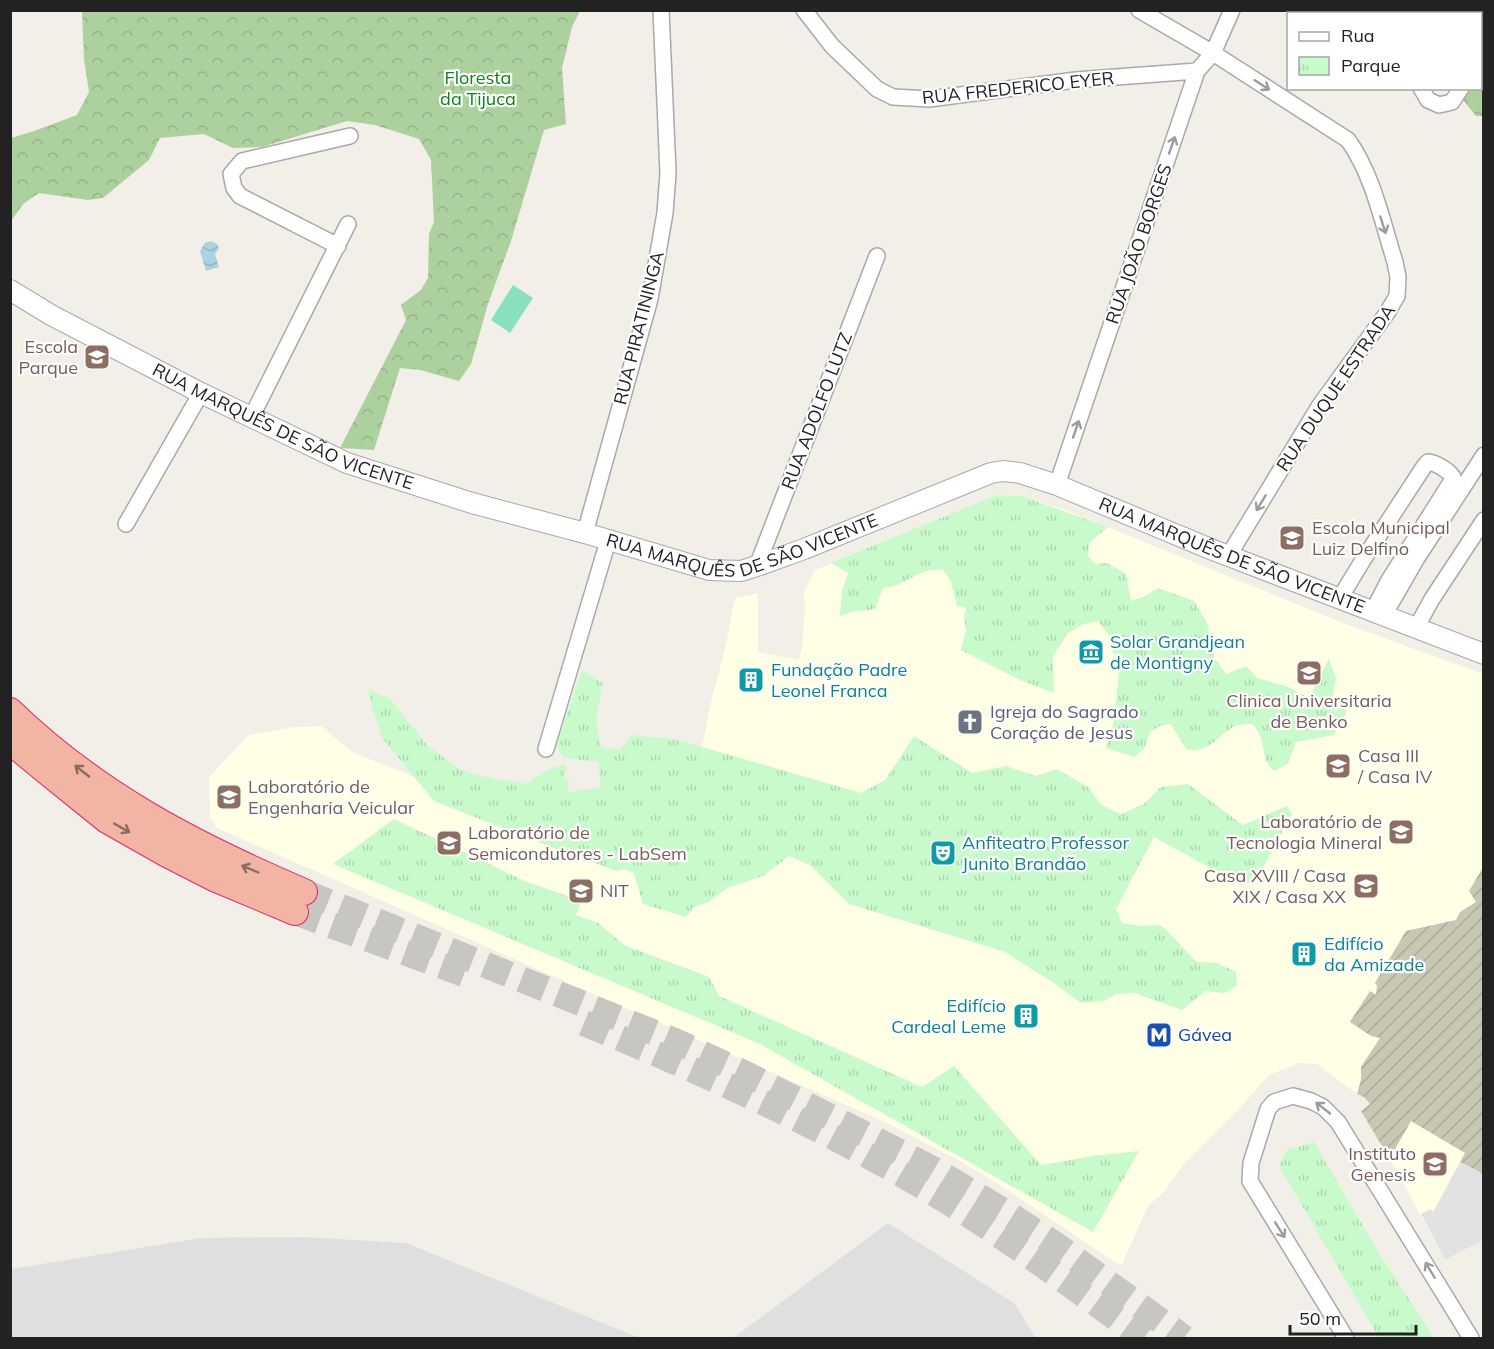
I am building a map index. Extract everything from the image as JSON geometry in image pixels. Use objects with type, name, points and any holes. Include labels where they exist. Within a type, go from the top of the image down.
[{"type":"highway","points":[[10,711],[84,774],[135,809],[299,902],[214,878],[167,854],[107,820],[10,741]]},
{"type":"street","name":"RUA PIRATININGA","points":[[585,533],[650,299],[665,213],[668,172],[661,10]]},
{"type":"street","name":"RUA FREDERICO EYER","points":[[804,10],[832,46],[877,89],[893,97],[929,99],[1076,80],[1197,71]]},
{"type":"street","name":"RUA DUQUE ESTRADA","points":[[1139,10],[1213,53],[1348,140],[1365,170],[1398,277],[1397,296],[1387,313],[1320,405],[1229,555]]},
{"type":"street","name":"RUA JOÃO BORGES","points":[[1057,485],[1197,71],[1213,53],[1232,10]]},
{"type":"street","points":[[1422,90],[1428,100],[1439,105],[1452,102],[1460,90]]},
{"type":"street","points":[[338,246],[246,200],[234,188],[231,174],[242,161],[350,136]]},
{"type":"street","points":[[251,418],[348,224]]},
{"type":"street","name":"RUA ADOLFO LUTZ","points":[[757,566],[877,256]]},
{"type":"street","name":"RUA MARQUÊS DE SÃO VICENTE","points":[[10,290],[51,315],[201,393],[347,463],[472,503],[585,533],[708,570],[741,571],[757,566],[992,473],[1020,472],[1484,654]]},
{"type":"street","points":[[126,524],[201,393]]},
{"type":"street","points":[[1378,613],[1484,455]]},
{"type":"street","points":[[1340,598],[1425,465],[1428,462],[1432,463],[1453,477],[1389,580],[1378,613]]},
{"type":"street","points":[[1416,628],[1432,599],[1484,520]]},
{"type":"street","points":[[546,749],[608,541]]},
{"type":"street","points":[[1346,1338],[1250,1181],[1251,1163],[1268,1109],[1274,1102],[1284,1097],[1301,1098],[1317,1103],[1338,1122],[1471,1338]]},
{"type":"shaded area","points":[[997,495],[1022,496],[1068,511],[1343,623],[1483,674],[1483,870],[1476,902],[1460,912],[1456,920],[1406,931],[1375,983],[1377,985],[1376,995],[1370,992],[1350,1022],[1371,1036],[1380,1037],[1361,1067],[1361,1080],[1357,1094],[1317,1064],[1299,1063],[1269,1075],[1185,1163],[1164,1192],[1148,1206],[1121,1266],[1003,1187],[960,1161],[887,1123],[217,828],[210,818],[209,777],[249,735],[294,727],[321,726],[352,752],[490,807],[552,819],[700,757],[735,598],[758,593],[758,652],[799,660],[805,611],[804,591],[815,570],[938,522]]},
{"type":"shaded area","points":[[1482,869],[1484,870],[1483,1174],[1460,1162],[1465,1153],[1411,1121],[1395,1149],[1388,1156],[1361,1111],[1370,1104],[1364,1097],[1357,1094],[1361,1080],[1361,1067],[1380,1038],[1371,1036],[1350,1022],[1370,991],[1376,995],[1375,983],[1406,931],[1456,920],[1460,912],[1476,902],[1469,891]]},
{"type":"shaded area","points":[[1411,1121],[1466,1153],[1461,1162],[1483,1174],[1483,1240],[1445,1260],[1388,1156],[1395,1149]]},
{"type":"shaded area","points":[[1460,1162],[1483,1174],[1483,1240],[1445,1260],[1421,1214],[1430,1209],[1433,1212]]},
{"type":"shaded area","points":[[888,1223],[1014,1303],[1036,1338],[733,1338]]},
{"type":"shaded area","points":[[302,1237],[406,1243],[640,1338],[11,1338],[11,1269],[201,1238]]},
{"type":"green space","name":"Floresta da Tijuca","points":[[82,11],[580,11],[572,27],[562,68],[566,124],[544,130],[471,364],[459,381],[420,370],[400,368],[374,450],[340,448],[406,320],[401,305],[421,290],[428,278],[429,234],[434,222],[431,160],[419,139],[375,125],[347,121],[262,147],[233,148],[204,134],[160,138],[149,160],[103,198],[88,200],[39,193],[23,204],[11,221],[11,138],[77,115],[89,92],[84,59]]},
{"type":"green space","points":[[1483,11],[1483,116],[1476,116],[1455,90],[1482,90],[1482,12],[1446,12]]},
{"type":"green space","points":[[513,285],[533,298],[510,333],[491,320]]},
{"type":"green space","points":[[997,495],[1022,496],[1108,527],[1089,543],[1088,556],[1095,564],[1107,563],[1126,574],[1131,601],[1158,588],[1194,601],[1207,623],[1214,657],[1226,674],[1246,666],[1257,678],[1288,687],[1309,698],[1329,659],[1336,677],[1332,701],[1347,711],[1334,735],[1296,742],[1288,764],[1274,771],[1266,762],[1261,737],[1253,724],[1233,727],[1212,744],[1194,750],[1186,749],[1171,724],[1162,725],[1150,732],[1144,749],[1134,757],[1106,748],[1113,725],[1120,665],[1112,650],[1115,643],[1098,621],[1084,624],[1068,633],[1053,656],[1054,693],[1020,680],[961,650],[966,631],[964,617],[966,608],[957,606],[950,579],[943,570],[925,572],[891,587],[883,588],[875,609],[840,616],[842,591],[848,573],[831,563]]},
{"type":"green space","points":[[582,670],[603,683],[596,718],[601,747],[620,750],[632,735],[678,740],[861,793],[885,780],[914,736],[972,773],[1006,766],[1036,776],[1057,769],[1088,787],[1101,805],[1121,814],[1144,804],[1161,787],[1188,784],[1243,825],[1287,806],[1292,814],[1255,882],[1241,885],[1154,837],[1116,909],[1122,923],[1140,926],[1160,925],[1197,962],[1217,963],[1236,972],[1237,986],[1224,993],[1205,991],[1182,1010],[1134,993],[1116,994],[1104,1001],[1081,1003],[1005,952],[849,904],[810,865],[789,856],[763,876],[727,888],[709,902],[694,907],[686,917],[643,904],[634,873],[625,869],[617,871],[434,801],[383,739],[368,689],[390,699],[428,746],[459,769],[485,777],[528,784],[546,771],[566,765],[564,779],[569,780],[568,792],[601,788],[598,762],[564,758],[556,746]]},
{"type":"green space","points":[[394,819],[525,881],[581,901],[576,915],[598,923],[624,945],[709,977],[719,996],[922,1087],[954,1066],[1041,1165],[1139,1151],[1093,1232],[760,1044],[333,864]]},
{"type":"green space","points":[[1314,1142],[1379,1253],[1434,1338],[1379,1338],[1279,1166],[1287,1150]]},
{"type":"water","points":[[211,241],[219,248],[215,254],[219,267],[206,271],[200,251],[205,243]]},
{"type":"tunnel","points":[[304,892],[675,1041],[744,1073],[931,1168],[1002,1210],[1056,1245],[1184,1338]]},
{"type":"tunnel","points":[[295,912],[464,974]]},
{"type":"tunnel","points":[[584,1023],[730,1087],[874,1159],[989,1228],[1144,1338]]},
{"type":"place","name":"Escola Parque","points":[[97,357]]},
{"type":"place","name":"Escola Municipal Luiz Delfino","points":[[1292,538]]},
{"type":"place","name":"Solar Grandjean de Montigny","points":[[1091,652]]},
{"type":"place","name":"Clinica Universitaria de Benko","points":[[1309,673]]},
{"type":"place","name":"Fundação Padre Leonel Franca","points":[[751,680]]},
{"type":"place","name":"Igreja do Sagrado Coração de Jesus","points":[[970,722]]},
{"type":"place","name":"Casa III / Casa IV","points":[[1338,766]]},
{"type":"place","name":"Laboratório de Engenharia Veicular","points":[[229,797]]},
{"type":"place","name":"Laboratório de Tecnologia Mineral","points":[[1401,832]]},
{"type":"place","name":"Laboratório de Semicondutores - LabSem","points":[[449,843]]},
{"type":"place","name":"Anfiteatro Professor Junito Brandão","points":[[943,853]]},
{"type":"place","name":"Casa XVIII / Casa XIX / Casa XX","points":[[1366,886]]},
{"type":"place","name":"NIT","points":[[581,891]]},
{"type":"place","name":"Edifício da Amizade","points":[[1304,954]]},
{"type":"place","name":"Edifício Cardeal Leme","points":[[1026,1016]]},
{"type":"place","name":"Gávea","points":[[1159,1035]]},
{"type":"place","name":"Instituto Genesis","points":[[1435,1164]]}]
